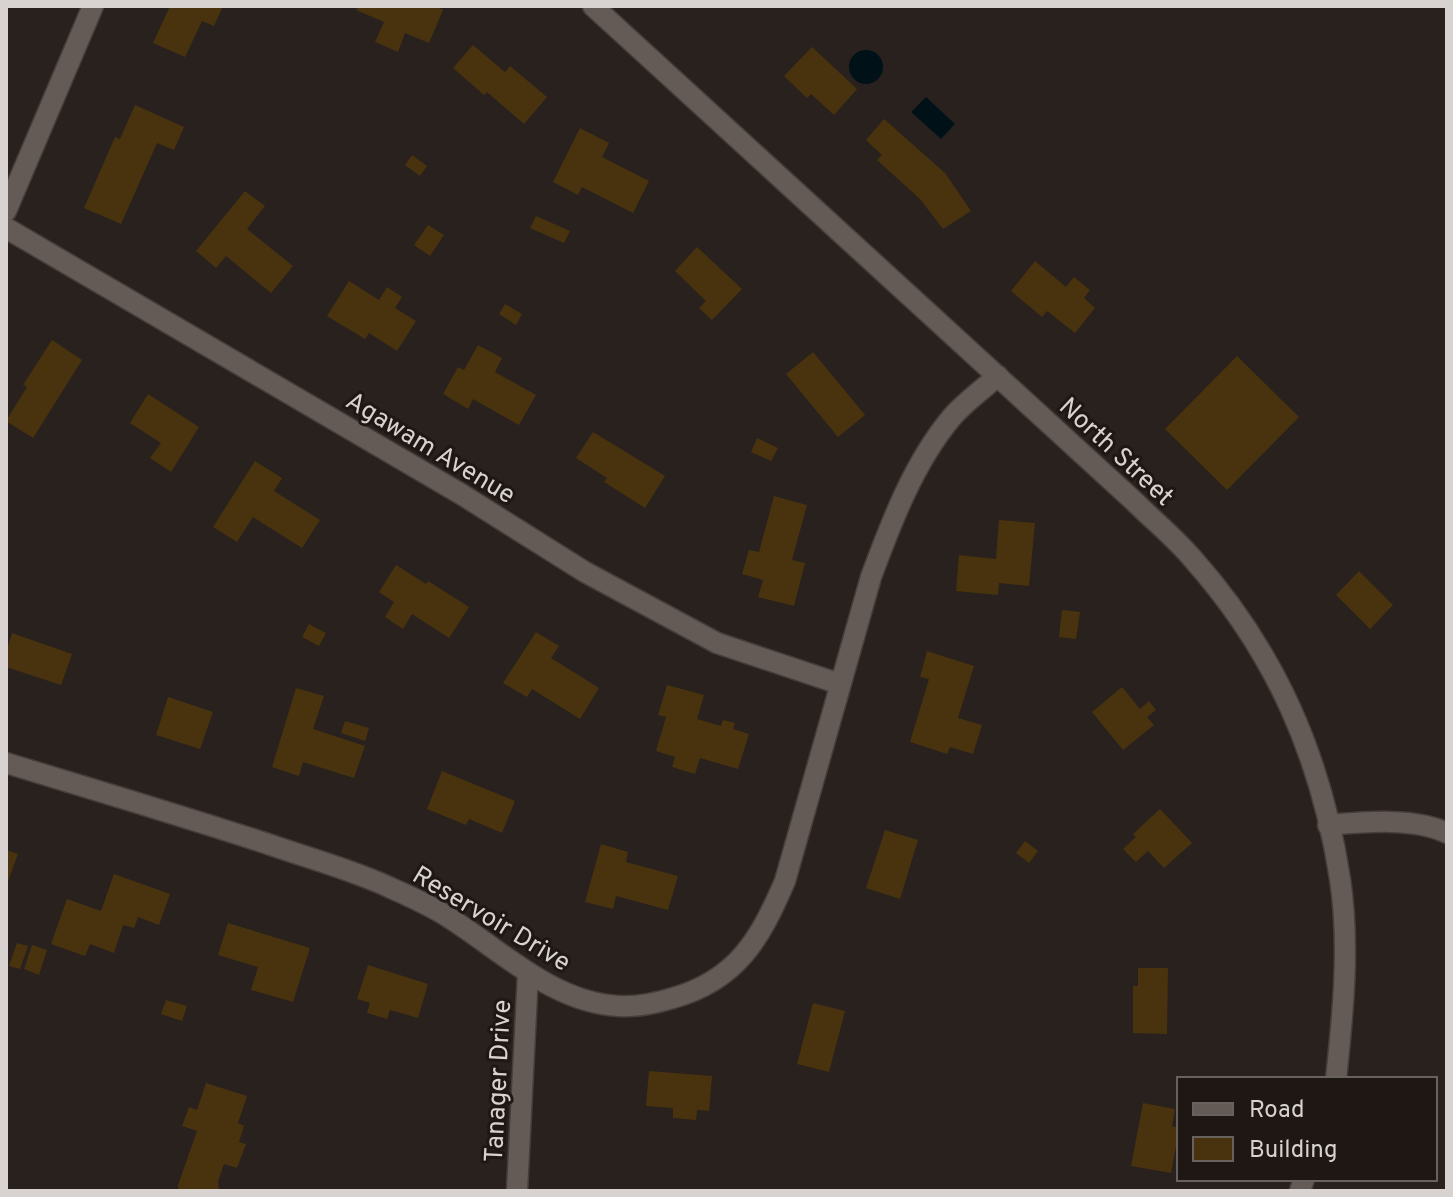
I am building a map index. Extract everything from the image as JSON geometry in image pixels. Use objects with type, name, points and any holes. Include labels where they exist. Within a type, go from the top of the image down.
[{"type":"street","points":[[6,211],[93,6]]},
{"type":"street","name":"North Street","points":[[593,6],[1192,557],[1232,608],[1256,643],[1296,715],[1316,770],[1341,880],[1344,940],[1342,1023],[1336,1077]]},
{"type":"street","name":"Agawam Avenue","points":[[6,228],[434,478],[585,572],[717,643],[840,684]]},
{"type":"street","name":"Reservoir Drive","points":[[6,763],[219,828],[389,886],[439,912],[528,973],[576,997],[619,1006],[659,1002],[688,994],[719,979],[748,952],[768,919],[785,881],[876,564],[923,461],[953,416],[998,376]]},
{"type":"street","points":[[1328,825],[1373,821],[1435,827],[1447,833]]},
{"type":"street","name":"Tanager Drive","points":[[517,1191],[528,973]]},
{"type":"shaded area","points":[[866,50],[878,55],[883,67],[878,79],[866,84],[854,79],[849,67],[854,55]]},
{"type":"shaded area","points":[[926,97],[955,124],[941,139],[911,112]]},
{"type":"building","points":[[170,6],[223,6],[214,26],[202,21],[185,57],[153,43]]},
{"type":"building","points":[[358,6],[435,6],[443,10],[429,43],[405,33],[398,52],[375,42],[384,22],[356,10]]},
{"type":"building","points":[[473,45],[505,72],[510,66],[547,97],[524,124],[453,68]]},
{"type":"building","points":[[812,47],[857,89],[834,115],[811,94],[807,98],[784,76]]},
{"type":"building","points":[[135,105],[184,127],[174,150],[157,143],[121,224],[84,208],[115,137],[120,139]]},
{"type":"building","points":[[884,119],[945,173],[971,211],[943,229],[920,199],[877,160],[882,155],[866,140]]},
{"type":"building","points":[[580,128],[609,143],[602,157],[649,181],[633,213],[582,187],[578,195],[553,182]]},
{"type":"building","points":[[412,155],[427,166],[420,176],[405,165]]},
{"type":"building","points":[[245,191],[265,206],[247,229],[293,266],[271,293],[226,256],[216,268],[196,251]]},
{"type":"building","points":[[536,216],[570,231],[564,243],[530,228]]},
{"type":"building","points":[[428,225],[444,235],[430,256],[414,245]]},
{"type":"building","points":[[697,247],[742,289],[712,320],[699,308],[706,301],[675,271]]},
{"type":"building","points":[[1035,261],[1066,287],[1074,277],[1090,290],[1084,298],[1095,308],[1075,333],[1047,311],[1042,317],[1011,291]]},
{"type":"building","points":[[349,281],[379,300],[387,287],[402,297],[395,308],[416,321],[397,351],[369,333],[365,339],[327,316]]},
{"type":"building","points":[[505,304],[522,314],[516,325],[499,314]]},
{"type":"building","points":[[52,340],[82,360],[33,438],[6,421],[27,387],[23,385]]},
{"type":"building","points":[[478,345],[502,358],[495,372],[536,395],[519,425],[473,399],[468,409],[443,394],[458,367],[464,370]]},
{"type":"building","points":[[813,352],[865,415],[838,437],[786,374]]},
{"type":"building","points":[[1237,356],[1299,417],[1227,490],[1165,429]]},
{"type":"building","points":[[148,394],[199,427],[171,472],[150,458],[161,443],[130,423]]},
{"type":"building","points":[[593,432],[665,476],[645,508],[604,482],[607,478],[576,458]]},
{"type":"building","points":[[757,438],[778,448],[771,461],[751,452]]},
{"type":"building","points":[[255,461],[282,478],[274,491],[320,520],[302,548],[253,517],[237,542],[213,527]]},
{"type":"building","points":[[774,496],[807,505],[792,560],[805,563],[794,606],[758,597],[763,580],[742,574],[749,550],[759,552]]},
{"type":"building","points":[[999,520],[1035,523],[1029,586],[999,583],[998,595],[956,591],[959,555],[996,559]]},
{"type":"building","points":[[396,565],[469,607],[449,638],[412,614],[403,629],[385,617],[394,602],[379,592]]},
{"type":"building","points":[[1359,571],[1393,605],[1370,629],[1336,595]]},
{"type":"building","points":[[1062,610],[1080,612],[1076,639],[1059,637]]},
{"type":"building","points":[[309,624],[326,633],[319,646],[302,637]]},
{"type":"building","points":[[536,632],[559,646],[551,658],[599,688],[580,719],[532,689],[527,697],[503,683]]},
{"type":"building","points":[[12,633],[72,654],[61,685],[6,667],[6,652]]},
{"type":"building","points":[[927,651],[974,666],[958,718],[982,725],[973,754],[950,747],[947,754],[910,742],[929,679],[920,677]]},
{"type":"building","points":[[667,685],[704,695],[697,719],[721,726],[723,720],[735,723],[733,729],[749,734],[738,769],[700,758],[695,774],[672,767],[675,757],[656,751],[666,717],[658,715]]},
{"type":"building","points":[[1122,687],[1140,709],[1149,701],[1156,710],[1147,717],[1154,725],[1123,750],[1092,712]]},
{"type":"building","points":[[296,688],[324,696],[313,729],[365,746],[354,778],[303,762],[299,776],[272,767]]},
{"type":"building","points":[[168,697],[213,712],[200,749],[156,735]]},
{"type":"building","points":[[345,721],[369,728],[365,741],[341,733]]},
{"type":"building","points":[[442,771],[515,801],[502,833],[469,819],[466,825],[427,809]]},
{"type":"building","points":[[1160,809],[1192,843],[1164,868],[1148,851],[1136,862],[1123,849],[1136,837],[1133,834]]},
{"type":"building","points":[[885,830],[918,840],[900,899],[866,888]]},
{"type":"building","points":[[1025,841],[1038,851],[1029,863],[1016,853]]},
{"type":"building","points":[[601,844],[628,852],[626,862],[678,876],[668,910],[616,896],[613,909],[585,902]]},
{"type":"building","points":[[6,850],[18,854],[6,887]]},
{"type":"building","points":[[114,874],[170,894],[159,925],[138,917],[134,928],[123,925],[114,953],[90,944],[85,956],[51,944],[67,899],[101,911]]},
{"type":"building","points":[[228,923],[310,948],[293,1002],[251,990],[258,967],[218,955]]},
{"type":"building","points":[[17,943],[28,946],[20,969],[9,966]]},
{"type":"building","points":[[32,945],[47,950],[39,975],[24,969]]},
{"type":"building","points":[[368,965],[428,984],[418,1018],[390,1010],[387,1019],[367,1013],[370,1003],[357,999]]},
{"type":"building","points":[[1138,968],[1168,968],[1167,1034],[1133,1033],[1133,986],[1138,986]]},
{"type":"building","points":[[166,1000],[187,1006],[182,1021],[161,1014]]},
{"type":"building","points":[[813,1003],[845,1011],[829,1072],[797,1064]]},
{"type":"building","points":[[649,1071],[712,1076],[709,1111],[697,1110],[696,1120],[673,1118],[673,1108],[646,1106]]},
{"type":"building","points":[[206,1083],[247,1096],[238,1123],[244,1126],[239,1142],[246,1144],[237,1168],[224,1164],[218,1181],[219,1191],[179,1191],[178,1185],[197,1131],[182,1126],[189,1107],[197,1110]]},
{"type":"building","points":[[1143,1103],[1175,1109],[1172,1126],[1177,1127],[1177,1141],[1171,1173],[1131,1166]]}]
